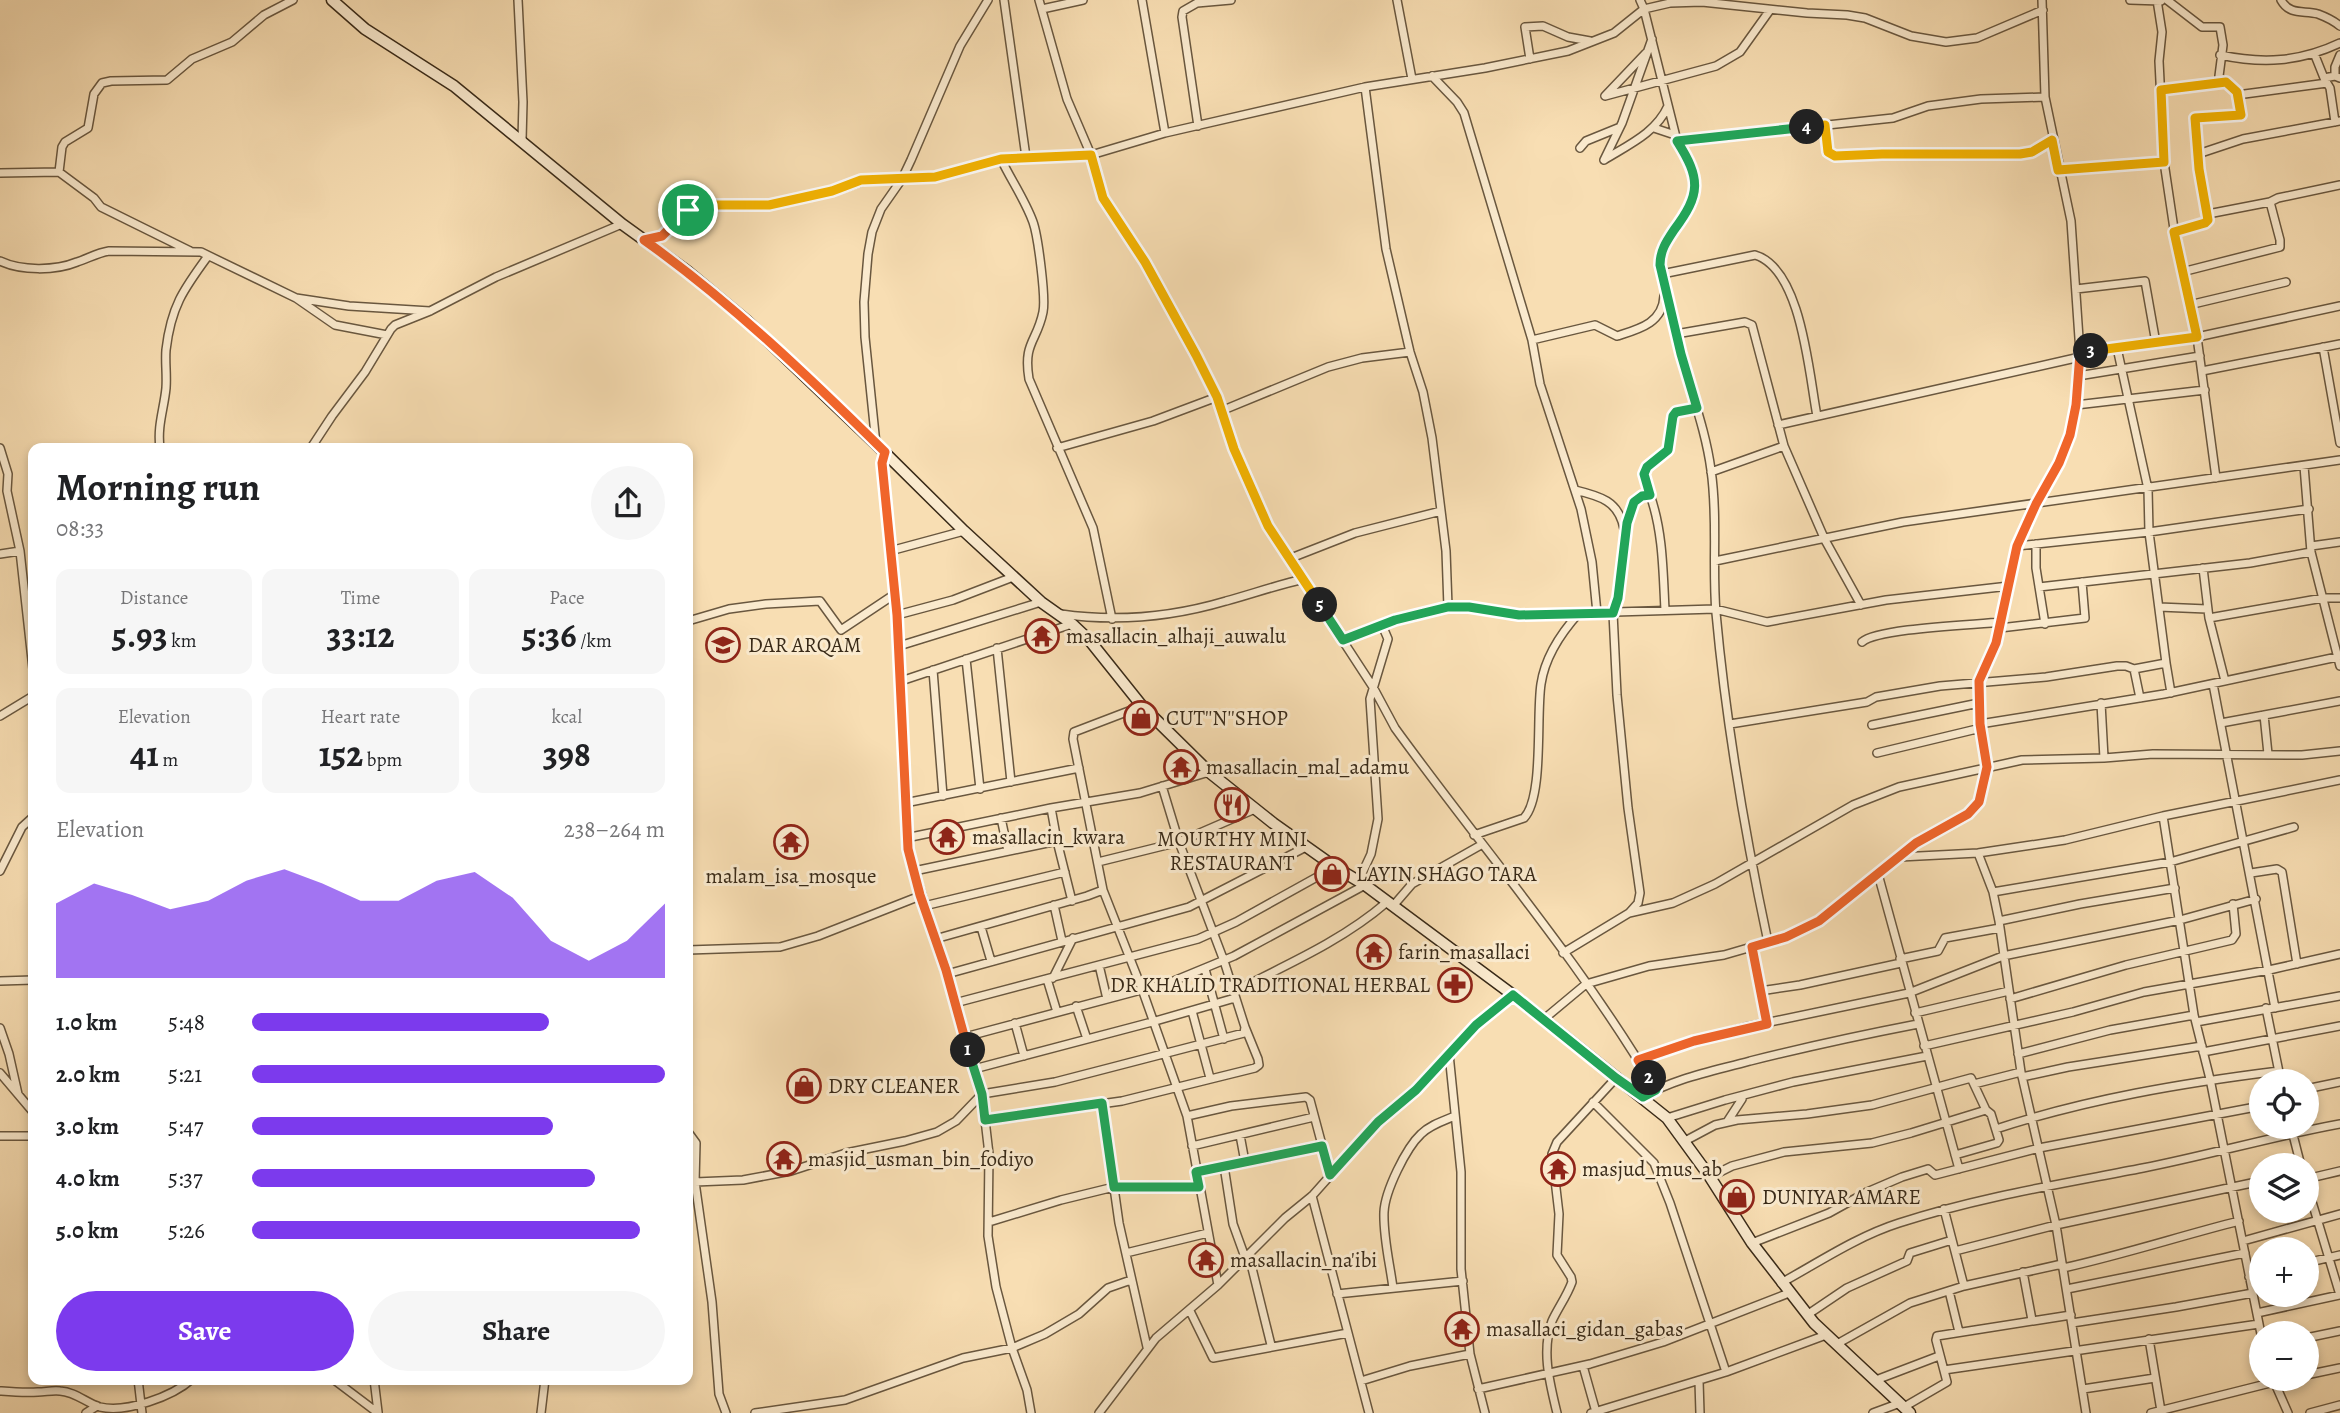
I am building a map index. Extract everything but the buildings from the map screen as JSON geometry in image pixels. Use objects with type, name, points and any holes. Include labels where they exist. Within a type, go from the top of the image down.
[{"type":"street","points":[[59,172],[62,147],[73,135],[88,128],[94,94],[102,83],[167,80],[192,59],[232,42],[264,15],[293,0]]},
{"type":"street","points":[[332,0],[365,29],[454,86],[622,224],[687,271],[747,321],[1013,577],[1041,602],[1072,624],[1114,668],[1142,706],[1209,772],[1255,809],[1513,995],[1667,1118],[1710,1177],[1752,1243],[1807,1315],[1905,1408]]},
{"type":"street","points":[[518,0],[522,140]]},
{"type":"street","points":[[876,443],[864,302],[872,232],[881,209],[902,179],[960,46],[988,0]]},
{"type":"street","points":[[1004,0],[1026,157]]},
{"type":"street","points":[[1039,0],[1067,99],[1091,155],[1103,198],[1145,262],[1196,355],[1217,397],[1234,449],[1268,526],[1373,687],[1395,729],[1586,984],[1656,1090]]},
{"type":"street","points":[[1042,9],[1083,0]]},
{"type":"street","points":[[1142,0],[1165,133]]},
{"type":"street","points":[[1198,126],[1182,17],[1184,11],[1197,3],[1231,0]]},
{"type":"street","points":[[1397,0],[1412,79]]},
{"type":"street","points":[[1532,340],[1595,324],[1617,336],[1646,326],[1660,312],[1665,300],[1660,256],[1665,243],[1684,218],[1696,188],[1696,178],[1676,138],[1640,0]]},
{"type":"street","points":[[1544,1019],[1586,984],[1649,966],[1752,947],[1786,937],[1819,921],[1916,843],[1968,814],[1979,802],[1987,767],[1980,726],[1979,681],[1996,643],[2017,546],[2059,463],[2070,435],[2076,405],[2080,355],[2071,221],[2058,170],[2045,97],[2042,0]]},
{"type":"street","points":[[2130,0],[2161,0],[2202,27],[2220,27],[2223,45],[2219,76],[2237,95],[2241,115],[2195,118],[2208,215],[2205,223],[2174,232]]},
{"type":"street","points":[[2161,0],[2159,61],[2164,162],[2174,232],[2197,337],[2216,478]]},
{"type":"street","points":[[2281,0],[2297,14],[2316,13],[2340,26]]},
{"type":"street","points":[[644,240],[662,236],[688,210],[714,205],[769,205],[832,191],[861,180],[935,177],[1001,159],[1091,155],[1165,133],[1365,87],[1485,68],[1568,51],[1614,33],[1644,9],[1679,2],[1865,18],[1911,36],[1946,42],[1977,38],[2043,10]]},
{"type":"street","points":[[1646,53],[1605,96],[1716,66],[1740,52],[1770,10]]},
{"type":"street","points":[[1530,58],[1525,27],[1543,26],[1568,37],[1593,42]]},
{"type":"street","points":[[1652,38],[1622,123],[1604,160],[1654,128],[1662,120],[1668,106]]},
{"type":"street","points":[[2220,55],[2259,62],[2314,53],[2340,44]]},
{"type":"street","points":[[2198,154],[2243,139],[2337,122],[2326,81],[2314,53]]},
{"type":"street","points":[[2237,95],[2337,77],[2335,67],[2340,55]]},
{"type":"street","points":[[1432,76],[1464,113],[1532,340],[1540,384],[1575,490],[1592,562],[1597,612]]},
{"type":"street","points":[[2161,90],[2226,82]]},
{"type":"street","points":[[1365,87],[1386,249],[1410,352],[1423,392],[1432,438],[1446,551],[1448,607]]},
{"type":"street","points":[[1654,128],[1676,138],[1893,118],[1928,106],[1981,99],[2045,97]]},
{"type":"street","points":[[1825,125],[1828,152],[1835,156],[2020,154],[2032,152],[2052,140]]},
{"type":"street","points":[[1580,148],[1586,141],[1618,128]]},
{"type":"street","points":[[1001,159],[1033,223],[1044,306],[1028,349],[1026,362],[1029,379],[1093,528],[1112,619]]},
{"type":"street","points":[[2058,170],[2164,162]]},
{"type":"street","points":[[0,173],[59,172],[94,198],[101,207],[191,251]]},
{"type":"street","points":[[2208,215],[2340,185]]},
{"type":"street","points":[[2182,272],[2280,247],[2270,202]]},
{"type":"street","points":[[314,443],[361,379],[391,329],[400,322],[430,311],[496,277],[622,224]]},
{"type":"street","points":[[0,261],[16,267],[31,268],[75,264],[109,251],[201,252],[296,298],[335,326],[387,335]]},
{"type":"street","points":[[1662,274],[1755,255],[1764,258],[1781,278],[1791,298],[1802,332],[1817,416]]},
{"type":"street","points":[[160,443],[159,421],[166,385],[166,351],[174,310],[181,293],[208,256]]},
{"type":"street","points":[[1662,274],[1705,435],[1712,472],[1716,533],[1715,609],[1751,862],[1768,942]]},
{"type":"street","points":[[2076,289],[2145,281],[2156,343]]},
{"type":"street","points":[[2189,304],[2286,282]]},
{"type":"street","points":[[296,298],[349,306],[430,311]]},
{"type":"street","points":[[1778,425],[2080,355],[2197,337],[2340,306]]},
{"type":"street","points":[[1676,334],[1745,323],[1752,325],[1784,446],[1825,540],[1861,605]]},
{"type":"street","points":[[2202,371],[2340,344]]},
{"type":"street","points":[[2323,347],[2340,443]]},
{"type":"street","points":[[2117,348],[2148,489],[2149,532],[2171,692]]},
{"type":"street","points":[[1221,411],[1328,367],[1362,358],[1410,352]]},
{"type":"street","points":[[2078,376],[2200,356]]},
{"type":"street","points":[[2076,405],[2205,390]]},
{"type":"street","points":[[1057,448],[1153,421],[1217,397]]},
{"type":"street","points":[[1665,610],[1661,551],[1644,474],[1647,467],[1668,450],[1673,416],[1676,412],[1697,408]]},
{"type":"street","points":[[1712,472],[1784,446]]},
{"type":"street","points":[[0,448],[8,474],[7,491],[20,551],[28,624]]},
{"type":"street","points":[[885,452],[882,463],[899,646],[906,838],[920,895],[947,974],[982,1094],[989,1154],[988,1236],[996,1287],[1012,1348],[1027,1390],[1031,1413]]},
{"type":"street","points":[[1715,561],[1903,522],[2340,460]]},
{"type":"street","points":[[2304,466],[2311,549],[2340,666]]},
{"type":"street","points":[[1575,490],[1609,502],[1621,514],[1625,534]]},
{"type":"street","points":[[1629,913],[1637,903],[1640,892],[1628,808],[1617,695],[1613,613],[1618,598],[1625,534],[1634,502],[1642,496],[1650,495]]},
{"type":"street","points":[[2017,546],[2149,532],[2309,509]]},
{"type":"street","points":[[1291,558],[1355,533],[1441,511]]},
{"type":"street","points":[[890,551],[964,531]]},
{"type":"street","points":[[2039,587],[2250,563],[2340,542]]},
{"type":"street","points":[[2036,544],[2036,568],[2045,624]]},
{"type":"street","points":[[0,554],[20,551]]},
{"type":"street","points":[[2203,568],[2208,613],[2225,681]]},
{"type":"street","points":[[897,615],[953,600],[1013,577]]},
{"type":"street","points":[[1058,613],[1112,619],[1171,614],[1304,579]]},
{"type":"street","points":[[1862,642],[1896,632],[2045,624],[2085,618],[2082,582]]},
{"type":"street","points":[[1343,640],[1382,625],[1448,607],[1469,607],[1519,615],[1715,609],[1767,622],[1861,605],[2009,586]]},
{"type":"street","points":[[693,620],[729,609],[820,600],[841,630],[895,594]]},
{"type":"street","points":[[2159,607],[2208,613],[2340,598]]},
{"type":"street","points":[[899,646],[1041,602]]},
{"type":"street","points":[[1474,835],[1524,818],[1528,814],[1536,788],[1538,712],[1545,669],[1559,639],[1579,613]]},
{"type":"street","points":[[901,681],[1072,624]]},
{"type":"street","points":[[965,1037],[1171,982],[1205,969],[1224,961],[1361,883],[1373,846],[1378,818],[1370,699],[1388,639],[1382,625]]},
{"type":"street","points":[[997,648],[1011,782]]},
{"type":"street","points":[[1877,753],[1980,726],[2213,684],[2338,653]]},
{"type":"street","points":[[966,659],[980,789]]},
{"type":"street","points":[[1730,724],[1979,681],[2046,677],[2117,666],[2134,669],[2166,663]]},
{"type":"street","points":[[2134,669],[2140,698]]},
{"type":"street","points":[[933,670],[943,796]]},
{"type":"street","points":[[2213,684],[2275,1008]]},
{"type":"street","points":[[0,716],[28,699]]},
{"type":"street","points":[[2221,723],[2340,701]]},
{"type":"street","points":[[1872,725],[1979,703]]},
{"type":"street","points":[[2101,704],[2104,758]]},
{"type":"street","points":[[1142,706],[1074,732],[1073,739],[1103,890],[1187,1116],[1219,1285]]},
{"type":"street","points":[[2264,715],[2268,754]]},
{"type":"street","points":[[1563,953],[1629,913],[1673,903],[1715,884],[1853,805],[1899,787],[2038,758],[2226,753],[2302,755],[2340,751]]},
{"type":"street","points":[[905,803],[1079,768]]},
{"type":"street","points":[[906,838],[1051,808],[1105,800],[1209,772]]},
{"type":"street","points":[[1899,857],[1979,853],[2065,840],[2164,816],[2340,780]]},
{"type":"street","points":[[985,1120],[1135,1098],[1258,1067],[1258,1059],[1200,902],[1162,786]]},
{"type":"street","points":[[1051,808],[1072,901]]},
{"type":"street","points":[[1098,862],[1179,842],[1255,809]]},
{"type":"street","points":[[2164,816],[2195,1019],[2210,1079],[2249,1277]]},
{"type":"street","points":[[1001,818],[1008,851]]},
{"type":"street","points":[[0,870],[22,827],[28,822]]},
{"type":"street","points":[[1993,892],[2171,862],[2294,827]]},
{"type":"street","points":[[914,872],[1057,841]]},
{"type":"street","points":[[974,1069],[1216,1004],[1363,923],[1412,884],[1481,845]]},
{"type":"street","points":[[947,974],[1200,902],[1306,846]]},
{"type":"street","points":[[1979,853],[1993,892],[2021,1074],[2056,1225],[2086,1413]]},
{"type":"street","points":[[955,1003],[1180,945],[1212,933],[1335,867]]},
{"type":"street","points":[[2251,873],[2277,869],[2282,872],[2297,964]]},
{"type":"street","points":[[924,906],[1065,872]]},
{"type":"street","points":[[1878,874],[1935,1090],[1947,1122],[1959,1169]]},
{"type":"street","points":[[1760,991],[1800,985],[1938,951],[1945,938],[1999,924],[2080,904],[2175,888]]},
{"type":"street","points":[[935,939],[1103,890]]},
{"type":"street","points":[[693,950],[780,947],[818,936],[920,895]]},
{"type":"street","points":[[1638,1060],[1694,1041],[1909,993],[2003,956],[2180,919],[2256,899]]},
{"type":"street","points":[[1915,1013],[2009,995],[2232,940],[2236,934],[2233,904]]},
{"type":"street","points":[[1054,905],[1062,941]]},
{"type":"street","points":[[981,927],[991,961]]},
{"type":"street","points":[[1056,1012],[1050,978],[1073,938]]},
{"type":"street","points":[[1752,947],[1767,1024]]},
{"type":"street","points":[[1924,1046],[2073,1012],[2144,992],[2269,970],[2340,954]]},
{"type":"street","points":[[1099,965],[1107,999]]},
{"type":"street","points":[[1205,969],[1224,1039]]},
{"type":"street","points":[[0,981],[28,980]]},
{"type":"street","points":[[1100,1413],[1147,1348],[1219,1285],[1285,1218],[1312,1196],[1378,1122],[1416,1090],[1476,1025],[1513,995]]},
{"type":"street","points":[[2018,1054],[2110,1030],[2275,1008],[2340,996]]},
{"type":"street","points":[[1076,1006],[1087,1039]]},
{"type":"street","points":[[2266,1008],[2278,1069]]},
{"type":"street","points":[[1192,1011],[1210,1078]]},
{"type":"street","points":[[1015,1023],[1024,1056]]},
{"type":"street","points":[[1643,1097],[1694,1076],[1812,1046],[1918,1024]]},
{"type":"street","points":[[1974,1084],[2021,1074],[2202,1049],[2340,1026]]},
{"type":"street","points":[[695,1182],[743,1180],[791,1171],[846,1153],[928,1135],[956,1121],[982,1094],[1055,1082],[1164,1055],[1244,1033],[1245,1027]]},
{"type":"street","points":[[0,1028],[18,1094]]},
{"type":"street","points":[[1449,1054],[1461,1172],[1459,1249],[1470,1354],[1485,1413]]},
{"type":"street","points":[[1667,1118],[1793,1082],[1927,1056]]},
{"type":"street","points":[[0,1073],[28,1106]]},
{"type":"street","points":[[1996,1129],[2032,1117],[2210,1079],[2249,1074]]},
{"type":"street","points":[[1557,1413],[1548,1375],[1548,1343],[1551,1325],[1572,1282],[1557,1255],[1559,1214],[1552,1154],[1557,1142],[1616,1078]]},
{"type":"street","points":[[1685,1141],[1715,1125],[1770,1116],[1849,1109],[1935,1090],[1969,1078],[1972,1079],[1986,1110],[1991,1114],[1999,1138],[1997,1143],[1955,1155]]},
{"type":"street","points":[[2319,1087],[2340,1083]]},
{"type":"street","points":[[1187,1116],[1231,1105],[1302,1096],[1310,1100],[1330,1175]]},
{"type":"street","points":[[1726,1123],[1742,1099]]},
{"type":"street","points":[[1593,1102],[1654,1163],[1726,1372]]},
{"type":"street","points":[[1102,1103],[1126,1253],[1147,1348]]},
{"type":"street","points":[[1752,1243],[1829,1213],[1867,1192],[1928,1169],[1935,1175],[2039,1148],[2249,1109]]},
{"type":"street","points":[[1710,1177],[1732,1166],[1784,1152],[1872,1143],[1986,1110]]},
{"type":"street","points":[[1393,1288],[1384,1215],[1385,1199],[1420,1134],[1455,1116]]},
{"type":"street","points":[[1192,1146],[1314,1117]]},
{"type":"street","points":[[2319,1127],[2340,1124]]},
{"type":"street","points":[[1240,1135],[1245,1161]]},
{"type":"street","points":[[0,1136],[28,1136]]},
{"type":"street","points":[[693,1139],[696,1143],[695,1182],[712,1302],[719,1394],[726,1413]]},
{"type":"street","points":[[1781,1283],[1866,1237],[1944,1209],[2047,1185],[2143,1168],[2259,1139]]},
{"type":"street","points":[[1196,1172],[1322,1146]]},
{"type":"street","points":[[1224,1166],[1233,1224],[1247,1258],[1271,1345]]},
{"type":"street","points":[[2319,1177],[2340,1171]]},
{"type":"street","points":[[1955,1251],[2056,1225],[2249,1184]]},
{"type":"street","points":[[989,1222],[1114,1187],[1199,1187]]},
{"type":"street","points":[[1312,1196],[1369,1413]]},
{"type":"street","points":[[1944,1209],[1964,1286]]},
{"type":"street","points":[[2319,1221],[2340,1214]]},
{"type":"street","points":[[1837,1345],[1910,1303],[1964,1286],[2144,1249],[2183,1235],[2239,1221]]},
{"type":"street","points":[[2243,1241],[2310,1223]]},
{"type":"street","points":[[2257,1313],[2340,1295],[2319,1223]]},
{"type":"street","points":[[1126,1253],[1208,1233]]},
{"type":"street","points":[[1807,1315],[1847,1288],[1907,1261],[1912,1251],[1952,1240]]},
{"type":"street","points":[[2067,1290],[2245,1252]]},
{"type":"street","points":[[2319,1260],[2340,1255]]},
{"type":"street","points":[[2023,1272],[2032,1321]]},
{"type":"street","points":[[755,1413],[845,1400],[963,1358],[1012,1348],[1045,1334],[1079,1314],[1108,1288],[1131,1280]]},
{"type":"street","points":[[1337,1294],[1463,1281]]},
{"type":"street","points":[[1949,1291],[1959,1332]]},
{"type":"street","points":[[1478,1390],[1583,1366],[1663,1342],[1789,1293]]},
{"type":"street","points":[[2072,1323],[2249,1294]]},
{"type":"street","points":[[2256,1307],[2258,1321]]},
{"type":"street","points":[[1190,1311],[1213,1358],[1271,1345],[1348,1333]]},
{"type":"street","points":[[1873,1413],[1905,1408],[1946,1384],[1937,1336],[2071,1314]]},
{"type":"street","points":[[1944,1370],[2249,1325]]},
{"type":"street","points":[[2319,1335],[2340,1331]]},
{"type":"street","points":[[1583,1366],[1594,1412],[1699,1381],[1826,1335]]},
{"type":"street","points":[[2149,1339],[2161,1411]]},
{"type":"street","points":[[1361,1381],[1410,1366],[1470,1354]]},
{"type":"street","points":[[1875,1380],[1940,1356]]},
{"type":"street","points":[[2319,1372],[2340,1368]]},
{"type":"street","points":[[2082,1389],[2155,1378]]},
{"type":"street","points":[[1699,1381],[1700,1413]]},
{"type":"street","points":[[139,1385],[142,1413]]},
{"type":"street","points":[[0,1391],[60,1391],[81,1396],[106,1408],[142,1404],[174,1393],[184,1385]]},
{"type":"street","points":[[341,1385],[378,1413]]},
{"type":"street","points":[[375,1385],[378,1413]]},
{"type":"street","points":[[541,1413],[544,1385]]},
{"type":"street","points":[[2151,1413],[2249,1387]]},
{"type":"street","points":[[2278,1391],[2288,1413]]},
{"type":"street","points":[[2310,1413],[2340,1405]]},
{"type":"street","points":[[86,1413],[97,1406]]},
{"type":"place","name":"masallacin_alhaji_auwalu","points":[[1042,636]]},
{"type":"place","name":"DAR ARQAM","points":[[723,645]]},
{"type":"place","name":"CUT''N''SHOP","points":[[1141,718]]},
{"type":"place","name":"masallacin_mal_adamu","points":[[1181,767]]},
{"type":"place","name":"MOURTHY MINI RESTAURANT","points":[[1232,805]]},
{"type":"place","name":"masallacin_kwara","points":[[947,837]]},
{"type":"place","name":"malam_isa_mosque","points":[[791,842]]},
{"type":"place","name":"LAYIN SHAGO TARA","points":[[1332,874]]},
{"type":"place","name":"farin_masallaci","points":[[1374,952]]},
{"type":"place","name":"DR KHALID TRADITIONAL HERBAL","points":[[1455,985]]},
{"type":"place","name":"DRY CLEANER","points":[[804,1086]]},
{"type":"place","name":"masjid_usman_bin_fodiyo","points":[[784,1159]]},
{"type":"place","name":"masjud_mus_ab","points":[[1558,1169]]},
{"type":"place","name":"DUNIYAR AMARE","points":[[1737,1197]]},
{"type":"place","name":"masallacin_na'ibi","points":[[1206,1260]]},
{"type":"place","name":"masallaci_gidan_gabas","points":[[1462,1329]]},
{"type":"route","points":[[2226,82],[2237,92],[2241,115],[2195,118],[2199,169],[2208,220],[2174,232],[2197,337],[2080,353],[2076,405],[2070,435],[2059,463],[2017,546],[1996,643],[1979,681],[1980,724],[1987,767],[1979,802],[1968,814],[1916,843],[1819,921],[1786,937],[1752,947],[1767,1024],[1694,1041],[1638,1060],[1656,1090],[1643,1097],[1513,995],[1476,1025],[1416,1090],[1378,1122],[1330,1175],[1322,1146],[1196,1172],[1199,1187],[1114,1187],[1102,1103],[985,1120],[982,1094],[946,970],[920,895],[906,838],[897,615],[883,485],[882,463],[885,452],[747,321],[687,271],[644,240],[662,236],[688,210],[714,205],[769,205],[832,191],[861,180],[935,177],[1001,159],[1091,155],[1103,198],[1145,262],[1217,397],[1234,449],[1268,526],[1343,640],[1395,620],[1448,607],[1469,607],[1519,615],[1613,613],[1618,598],[1627,523],[1634,502],[1642,496],[1650,495],[1644,474],[1647,467],[1668,450],[1673,416],[1676,412],[1697,408],[1660,265],[1665,243],[1684,218],[1696,188],[1696,178],[1690,162],[1677,141],[1825,125],[1828,152],[1829,155],[1835,156],[2020,154],[2032,152],[2052,140],[2058,170],[2164,162],[2161,90],[2226,82]]}]
